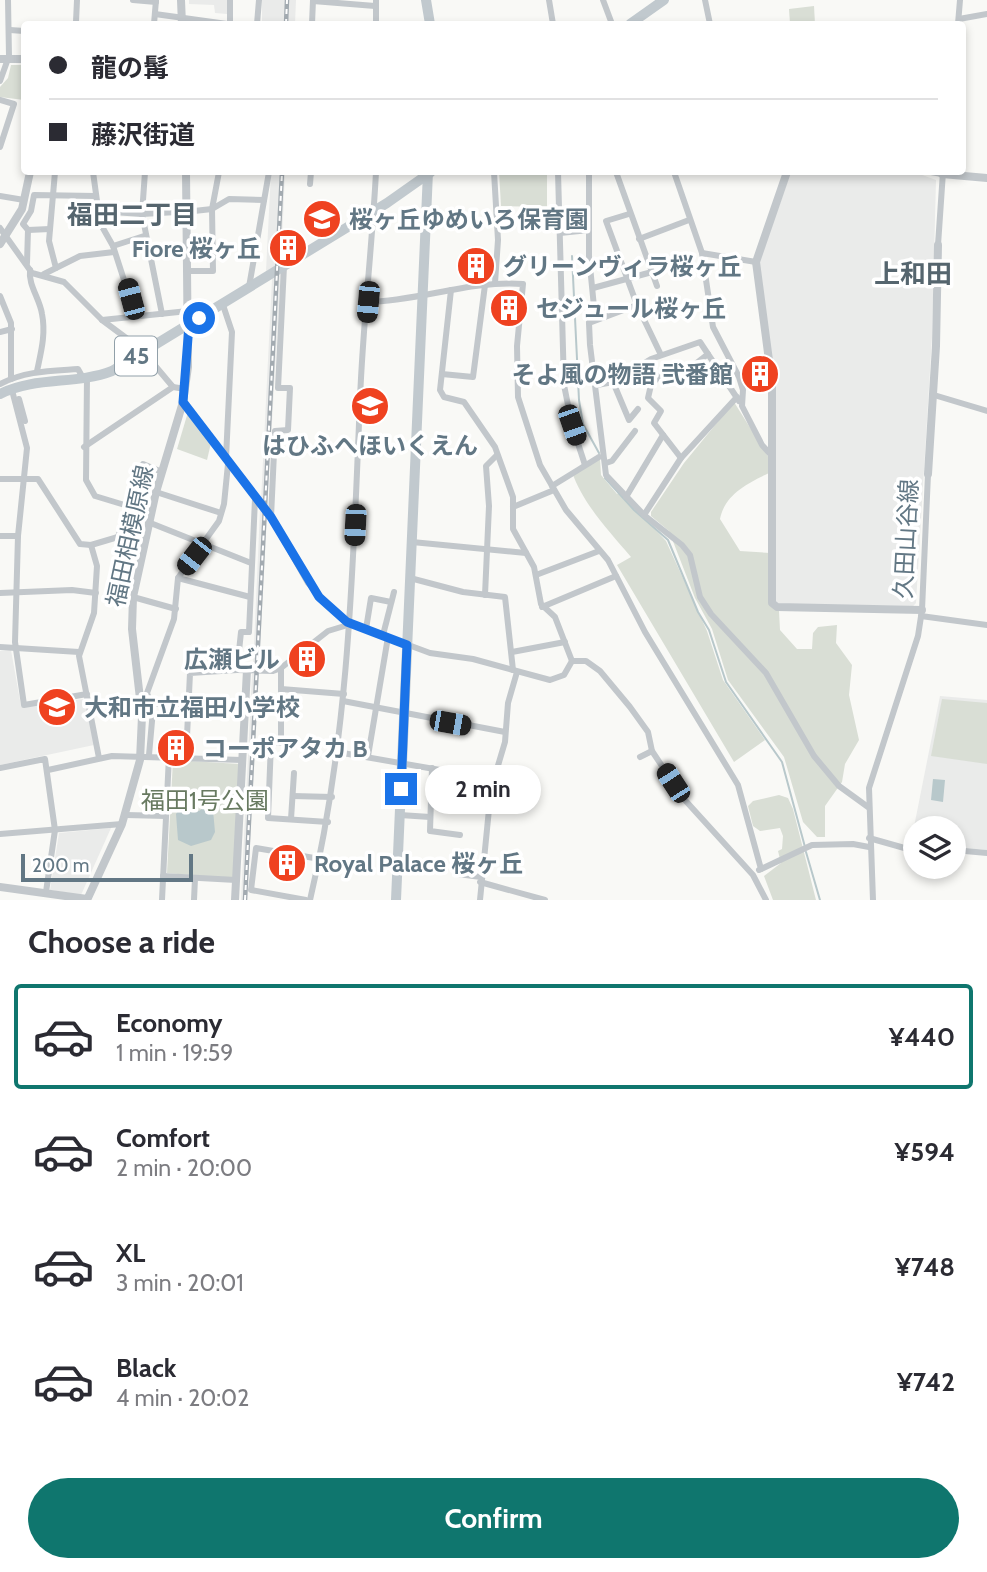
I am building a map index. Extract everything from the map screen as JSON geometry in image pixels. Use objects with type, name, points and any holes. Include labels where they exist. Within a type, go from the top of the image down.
[{"type":"main road","points":[[426,0],[430,21]]},
{"type":"main road","points":[[634,21],[664,0]]},
{"type":"main road","name":"45","points":[[0,394],[32,383],[113,371],[374,211],[425,175]]},
{"type":"main road","points":[[396,900],[429,175]]},
{"type":"street","points":[[0,82],[9,56],[8,0]]},
{"type":"street","points":[[76,0],[76,21]]},
{"type":"street","points":[[133,0],[156,1],[154,21]]},
{"type":"street","points":[[155,14],[182,21],[181,0]]},
{"type":"street","points":[[229,21],[230,0]]},
{"type":"street","points":[[257,21],[259,0]]},
{"type":"street","points":[[312,21],[313,0],[376,3],[376,21]]},
{"type":"street","points":[[549,0],[552,21]]},
{"type":"street","points":[[603,0],[611,21]]},
{"type":"street","points":[[705,0],[709,21]]},
{"type":"street","points":[[958,21],[960,0]]},
{"type":"street","points":[[962,21],[987,14]]},
{"type":"street","points":[[0,26],[21,30]]},
{"type":"street","points":[[1,59],[21,59]]},
{"type":"street","points":[[0,100],[14,104],[0,147]]},
{"type":"street","points":[[0,244],[3,231],[24,200],[29,175]]},
{"type":"street","points":[[55,175],[49,241],[56,268]]},
{"type":"street","points":[[93,175],[100,223],[114,249],[135,317]]},
{"type":"street","points":[[145,175],[142,214],[144,236],[162,314]]},
{"type":"street","name":"福田相模原線","points":[[87,900],[122,824],[145,755],[132,629],[133,597],[148,522],[185,389],[189,325],[186,175]]},
{"type":"street","points":[[187,271],[213,271],[212,209],[218,175]]},
{"type":"street","points":[[249,287],[268,175]]},
{"type":"street","points":[[310,184],[311,175]]},
{"type":"street","points":[[320,859],[257,848],[251,890],[273,898],[308,900],[320,859],[328,822],[351,624],[360,395],[376,175]]},
{"type":"street","points":[[494,175],[498,220],[495,283]]},
{"type":"street","points":[[558,175],[564,385],[572,425],[585,465]]},
{"type":"street","points":[[589,175],[593,288],[593,314],[589,323],[597,385],[598,424],[606,475],[644,515],[690,555],[700,597],[738,646],[766,673],[814,757],[839,786],[868,807]]},
{"type":"street","points":[[617,175],[657,285]]},
{"type":"street","points":[[675,175],[702,253],[711,320],[739,377],[743,390],[742,406]]},
{"type":"street","points":[[786,175],[756,262],[772,383],[774,605],[922,613],[987,625]]},
{"type":"street","name":"久田山谷線","points":[[873,900],[868,807],[872,771],[909,671],[922,613],[943,175]]},
{"type":"street","points":[[961,175],[987,178]]},
{"type":"street","points":[[37,372],[44,333],[39,301],[28,268],[28,230],[23,224],[31,211],[34,195],[95,196]]},
{"type":"street","points":[[0,196],[24,200]]},
{"type":"street","points":[[98,211],[142,214],[212,209],[229,199],[264,200]]},
{"type":"street","points":[[629,214],[606,221],[637,305],[661,355]]},
{"type":"street","points":[[639,239],[689,220]]},
{"type":"street","points":[[28,230],[50,229]]},
{"type":"street","points":[[560,233],[589,230]]},
{"type":"street","points":[[3,231],[28,268],[64,282],[102,320],[144,351],[173,387],[185,389]]},
{"type":"street","points":[[42,275],[80,256],[114,249],[144,236]]},
{"type":"street","points":[[702,253],[756,262]]},
{"type":"street","points":[[271,517],[275,431],[288,430],[290,388],[278,388],[284,266]]},
{"type":"street","points":[[593,288],[652,272]]},
{"type":"street","points":[[368,302],[403,301],[495,283],[523,284],[516,353],[519,405],[526,416],[540,465],[553,488],[616,576],[645,632],[738,785],[761,869]]},
{"type":"street","points":[[442,374],[473,377],[485,285]]},
{"type":"street","points":[[183,402],[271,517],[308,583],[351,624],[430,653],[474,659],[555,680],[565,675],[572,661],[555,617],[542,607],[536,575],[513,529],[513,507],[492,441],[464,402],[442,396],[451,290]]},
{"type":"street","points":[[0,296],[7,308],[12,329],[11,381]]},
{"type":"street","points":[[145,755],[153,710],[148,703],[147,693],[176,609],[178,579],[221,513],[227,461],[232,332],[223,304]]},
{"type":"street","points":[[589,323],[637,305]]},
{"type":"street","points":[[102,320],[188,311]]},
{"type":"street","points":[[0,332],[12,329]]},
{"type":"street","points":[[597,385],[613,382],[651,359],[700,342],[737,397],[762,445],[772,456]]},
{"type":"street","points":[[681,458],[654,423],[661,411],[648,398],[651,384],[667,368],[676,379],[708,354]]},
{"type":"street","points":[[651,359],[662,373]]},
{"type":"street","points":[[0,384],[37,372],[78,369],[85,377],[86,480],[95,496],[128,506]]},
{"type":"street","points":[[613,382],[629,420],[638,409]]},
{"type":"street","points":[[84,447],[173,387]]},
{"type":"street","points":[[934,395],[987,411]]},
{"type":"street","points":[[16,397],[28,435],[24,436],[27,448],[18,536],[15,646],[24,705],[87,694]]},
{"type":"street","points":[[644,515],[681,458],[737,397]]},
{"type":"street","points":[[606,463],[612,461],[635,431]]},
{"type":"street","points":[[626,497],[663,435]]},
{"type":"street","points":[[485,595],[489,506],[486,466],[497,454]]},
{"type":"street","points":[[513,507],[553,488],[602,456]]},
{"type":"street","points":[[118,537],[143,464],[162,472]]},
{"type":"street","points":[[0,479],[38,478],[75,540],[83,545],[118,537],[144,543]]},
{"type":"street","points":[[156,492],[221,513]]},
{"type":"street","points":[[237,670],[241,632],[249,632],[255,499]]},
{"type":"street","points":[[148,522],[251,563]]},
{"type":"street","points":[[0,536],[18,536]]},
{"type":"street","points":[[412,542],[526,553]]},
{"type":"street","points":[[91,545],[96,557],[94,613],[79,652],[99,758]]},
{"type":"street","points":[[536,575],[599,551]]},
{"type":"street","points":[[542,607],[616,576]]},
{"type":"street","points":[[410,578],[463,593],[505,597],[515,671],[489,804],[480,900]]},
{"type":"street","points":[[178,579],[250,597]]},
{"type":"street","points":[[0,593],[72,590],[96,593]]},
{"type":"street","points":[[368,757],[394,592]]},
{"type":"street","points":[[133,597],[176,609]]},
{"type":"street","points":[[366,629],[370,598],[391,602]]},
{"type":"street","points":[[186,757],[190,673],[273,671],[281,668],[328,631],[351,624]]},
{"type":"street","points":[[512,652],[565,642]]},
{"type":"street","points":[[0,647],[79,652]]},
{"type":"street","points":[[572,661],[586,661],[600,671],[648,732],[652,751],[684,799],[753,875],[766,900]]},
{"type":"street","points":[[281,668],[281,743],[271,743],[268,818],[328,822]]},
{"type":"street","points":[[235,900],[247,670]]},
{"type":"street","points":[[281,689],[343,698],[375,707],[505,732]]},
{"type":"street","points":[[148,703],[244,709]]},
{"type":"street","points":[[639,757],[652,751]]},
{"type":"street","points":[[337,752],[432,768],[489,804]]},
{"type":"street","points":[[48,770],[99,758],[145,755],[242,760]]},
{"type":"street","points":[[162,900],[169,757]]},
{"type":"street","points":[[0,768],[45,759],[55,830],[46,892]]},
{"type":"street","points":[[432,768],[429,831],[460,835]]},
{"type":"street","points":[[291,819],[294,774]]},
{"type":"street","points":[[457,804],[458,783]]},
{"type":"street","points":[[293,796],[332,797]]},
{"type":"street","points":[[125,815],[166,816]]},
{"type":"street","points":[[400,816],[430,817]]},
{"type":"street","points":[[0,834],[122,824]]},
{"type":"street","points":[[869,838],[903,847]]},
{"type":"street","points":[[753,875],[811,845],[853,844],[869,847]]},
{"type":"street","points":[[966,851],[987,853]]},
{"type":"street","points":[[458,874],[545,900]]},
{"type":"street","points":[[163,876],[236,880]]},
{"type":"street","points":[[194,900],[195,878]]},
{"type":"street","points":[[0,887],[87,900]]},
{"type":"street","points":[[24,900],[25,890]]},
{"type":"shaded area","points":[[189,0],[227,0],[227,14],[215,13],[214,5],[189,4]]},
{"type":"shaded area","points":[[262,0],[296,0],[295,21],[262,21]]},
{"type":"shaded area","points":[[271,175],[285,175],[281,264],[266,271]]},
{"type":"shaded area","points":[[790,175],[922,175],[936,180],[932,337],[916,603],[913,606],[778,604],[775,601],[774,456],[759,263]]},
{"type":"shaded area","points":[[281,273],[267,509],[261,501],[272,279]]},
{"type":"shaded area","points":[[260,510],[267,516],[259,669],[253,668]]},
{"type":"shaded area","name":"大和市立福田小学校","points":[[11,650],[21,706],[85,699],[94,745],[0,765],[0,651]]},
{"type":"shaded area","points":[[252,674],[259,674],[247,900],[241,900]]},
{"type":"shaded area","points":[[940,696],[987,700],[987,850],[966,848],[966,816],[916,816]]},
{"type":"shaded area","points":[[933,779],[945,780],[943,802],[931,800]]},
{"type":"shaded area","points":[[187,806],[199,811],[205,807],[213,810],[215,832],[211,840],[191,846],[178,840],[176,814],[181,807]]},
{"type":"shaded area","points":[[111,828],[81,895],[50,890],[59,833]]},
{"type":"green space","points":[[814,6],[815,21],[790,21],[789,9]]},
{"type":"green space","points":[[11,65],[21,65],[21,100],[0,97],[0,87],[8,78]]},
{"type":"green space","points":[[499,175],[547,175],[547,207],[501,206]]},
{"type":"green space","points":[[734,402],[769,458],[769,473],[732,496],[720,519],[740,551],[770,553],[770,601],[779,611],[780,630],[797,649],[812,649],[813,633],[818,627],[837,625],[836,643],[852,665],[849,695],[859,740],[845,764],[842,782],[825,806],[825,837],[817,837],[803,822],[784,757],[728,680],[712,629],[695,598],[669,531],[651,516],[651,512],[684,463]]},
{"type":"green space","points":[[188,412],[211,443],[207,460],[177,449]]},
{"type":"green space","points":[[600,459],[601,475],[666,541],[707,631],[723,680],[765,740],[734,762],[617,565],[631,557],[597,517],[577,484],[572,472]]},
{"type":"green space","points":[[942,699],[987,703],[987,764],[931,756]]},
{"type":"green space","name":"福田1号公園","points":[[173,760],[240,764],[233,879],[167,873]]},
{"type":"green space","points":[[779,795],[788,798],[793,809],[816,900],[773,900],[764,876],[781,863],[778,851],[782,849],[783,836],[780,828],[760,831],[753,826],[748,806],[753,801]]},
{"type":"waterway","points":[[572,256],[579,400],[583,424],[599,453]]},
{"type":"waterway","points":[[605,478],[634,510],[668,540],[698,612],[709,630],[726,682],[782,762],[805,847]]},
{"type":"waterway","points":[[806,852],[820,900]]},
{"type":"railway","points":[[286,21],[287,0]]},
{"type":"railway","points":[[245,900],[282,175]]},
{"type":"place","name":"桜ヶ丘ゆめいろ保育園","points":[[322,219]]},
{"type":"place","name":"Fiore 桜ヶ丘","points":[[288,248]]},
{"type":"place","name":"グリーンヴィラ桜ヶ丘","points":[[476,266]]},
{"type":"place","name":"セジュール桜ヶ丘","points":[[509,308]]},
{"type":"place","name":"そよ風の物語 弐番館","points":[[760,374]]},
{"type":"place","name":"はひふへほいくえん","points":[[370,406]]},
{"type":"place","name":"広瀬ビル","points":[[307,659]]},
{"type":"place","name":"大和市立福田小学校","points":[[57,707]]},
{"type":"place","name":"コーポアタカ B","points":[[176,748]]},
{"type":"place","name":"Royal Palace 桜ヶ丘","points":[[287,863]]},
{"type":"district","name":"福田二丁目","points":[[132,215]]},
{"type":"district","name":"上和田","points":[[913,274]]},
{"type":"route","points":[[199,318],[189,325],[188,367],[183,402],[271,517],[308,583],[319,597],[347,622],[407,645],[401,789]]}]
